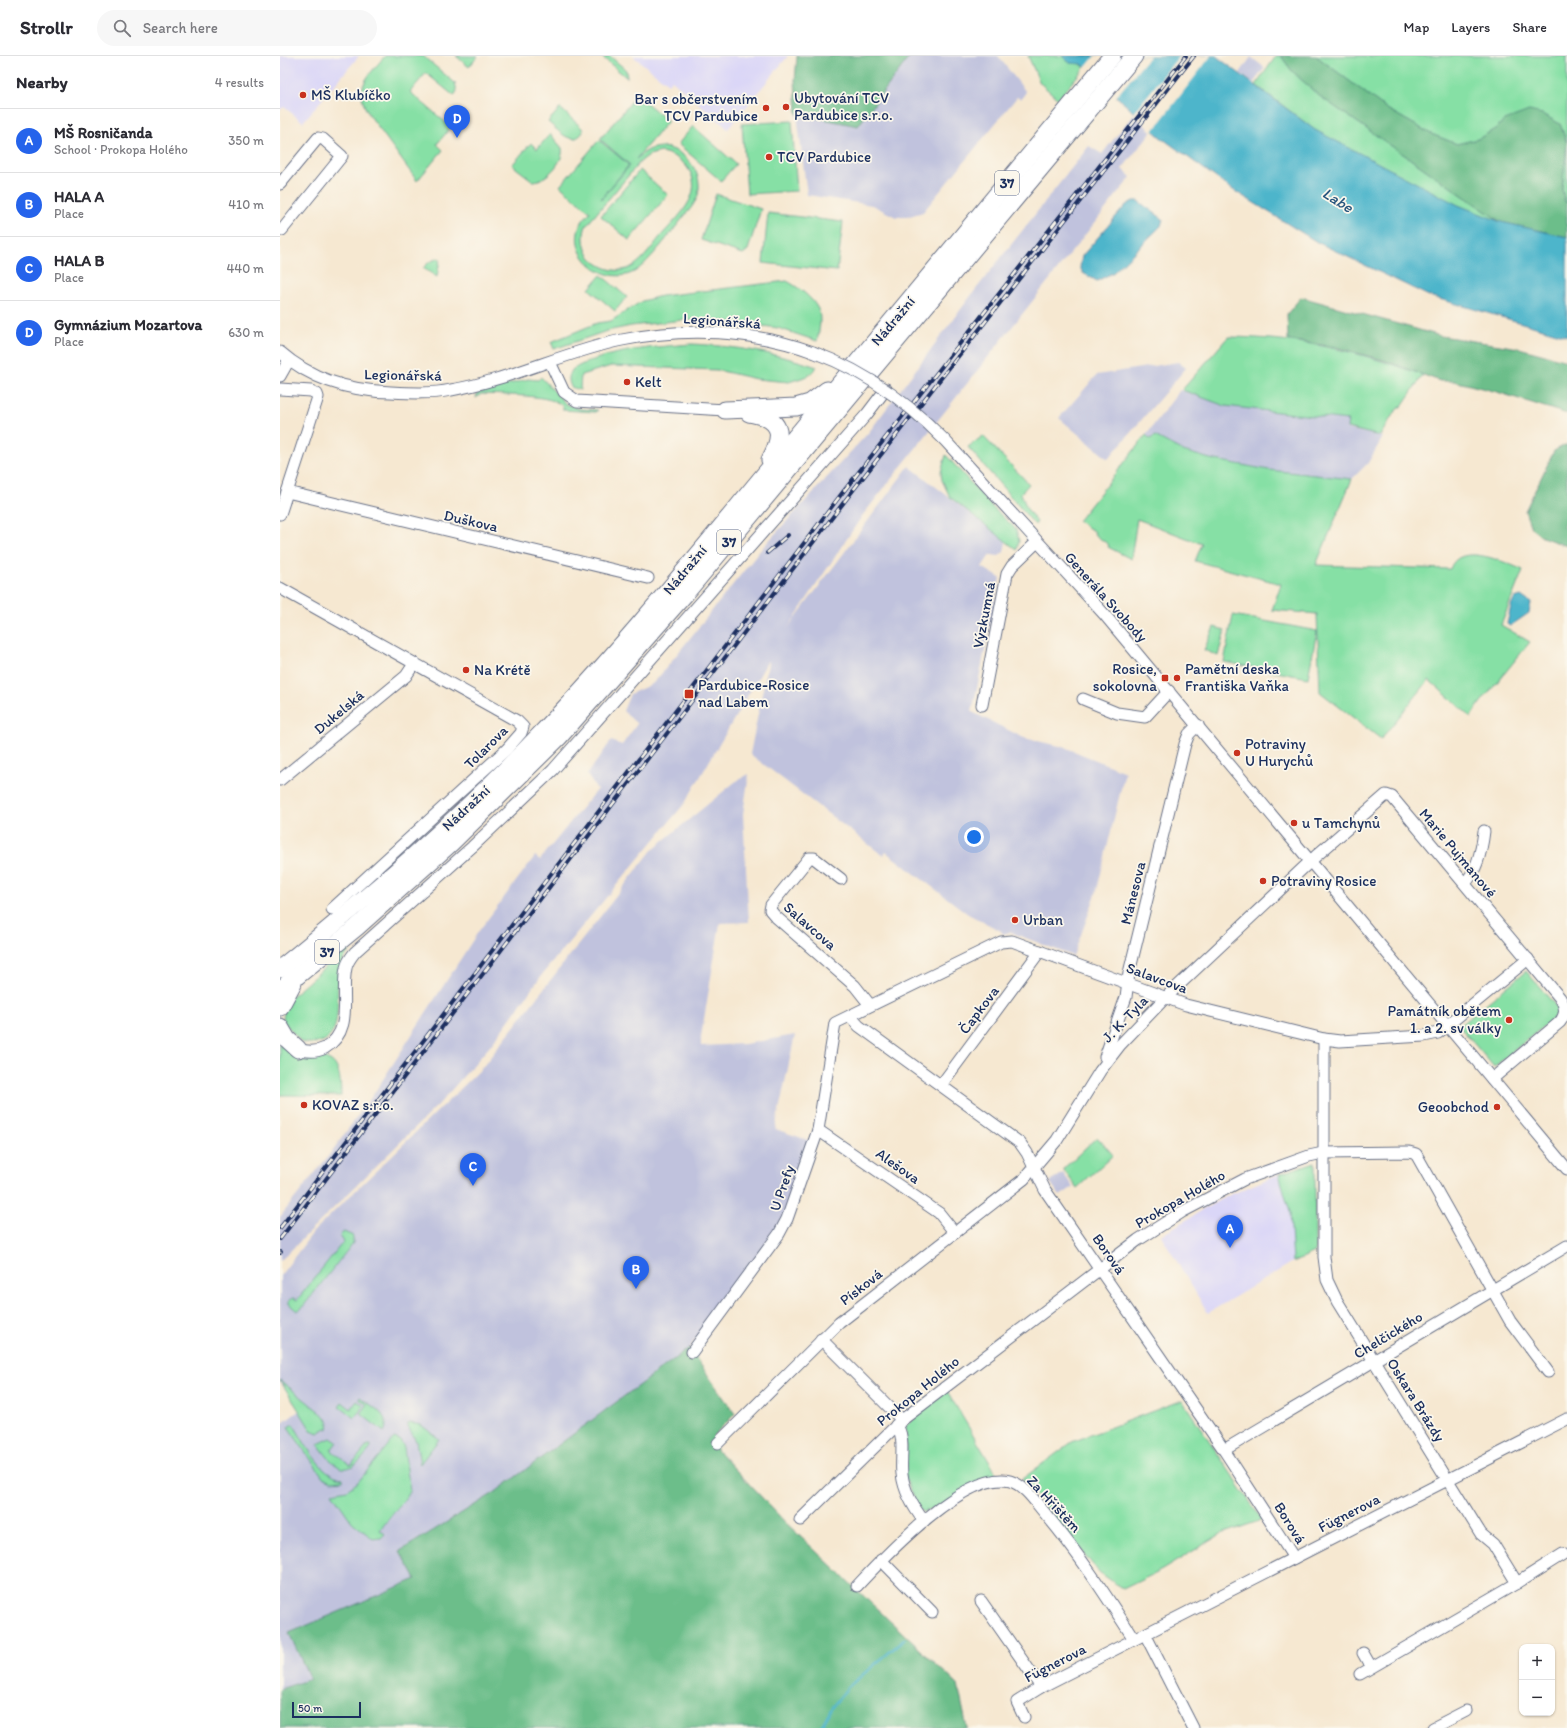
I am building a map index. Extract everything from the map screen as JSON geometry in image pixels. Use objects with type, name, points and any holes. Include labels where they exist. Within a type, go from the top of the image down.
[{"type":"main road","name":"Nádražní","points":[[280,969],[373,892],[441,831],[537,738],[605,663],[759,481],[1112,56]]},
{"type":"main road","name":"Nádražní","points":[[296,977],[357,927],[491,805],[559,737],[684,595],[1134,56]]},
{"type":"main road","points":[[725,410],[787,408],[804,405],[814,400],[849,373]]},
{"type":"main road","points":[[725,410],[762,416],[773,422],[778,430],[778,445],[759,481]]},
{"type":"main road","points":[[280,1007],[296,977]]},
{"type":"main road","name":"37","points":[[280,990],[296,977]]},
{"type":"main road","points":[[280,1027],[287,1039],[298,1049]]},
{"type":"main road","points":[[280,1039],[298,1049]]},
{"type":"street","points":[[280,184],[318,138],[323,139],[342,156],[282,230]]},
{"type":"street","name":"Legionářská","points":[[280,352],[289,360],[312,375],[338,386],[364,390],[429,392],[463,388],[622,340],[670,333],[710,332],[751,336],[781,342],[813,352],[841,363],[886,389]]},
{"type":"street","points":[[280,376],[289,360]]},
{"type":"street","points":[[550,362],[564,392],[576,401],[725,410]]},
{"type":"street","points":[[280,389],[311,391],[317,394],[318,397],[280,514]]},
{"type":"street","points":[[298,1049],[308,1052],[323,1049],[334,1041],[340,1033],[344,1019],[346,968],[348,961],[355,952],[472,847],[553,770],[868,414],[886,389]]},
{"type":"street","name":"Generála Svobody","points":[[886,389],[931,426],[1037,542],[1087,594],[1198,725],[1567,1169]]},
{"type":"street","name":"Duškova","points":[[287,492],[648,578]]},
{"type":"street","name":"Výzkumná","points":[[982,705],[1008,574],[1012,566],[1037,542]]},
{"type":"street","name":"Tolarova","points":[[280,588],[517,721],[523,727],[522,731],[507,749],[332,909]]},
{"type":"street","name":"Dukelská","points":[[280,780],[406,676],[414,664]]},
{"type":"street","points":[[1083,699],[1117,713],[1142,717],[1148,716],[1169,691]]},
{"type":"street","name":"Mánesova","points":[[1100,1071],[1126,997],[1129,984],[1129,973],[1185,744],[1189,734],[1198,725]]},
{"type":"street","name":"Marie Pujmanové","points":[[1311,861],[1382,797],[1388,795],[1465,883],[1560,998],[1566,1013]]},
{"type":"street","points":[[1465,883],[1471,876],[1480,852],[1484,831]]},
{"type":"street","name":"Salavcova","points":[[842,879],[814,858],[809,858],[772,905],[770,910],[776,917],[855,986],[870,1005]]},
{"type":"street","name":"J. K. Tyla","points":[[1034,1167],[1057,1140],[1100,1071],[1120,1045],[1165,998],[1311,861]]},
{"type":"street","name":"Salavcova","points":[[850,1016],[1000,942],[1012,941],[1165,998],[1199,1009],[1324,1039],[1340,1041],[1430,1036],[1438,1033],[1448,1026],[1528,960]]},
{"type":"street","name":"Čapkova","points":[[941,1085],[1040,951]]},
{"type":"street","points":[[1492,1079],[1555,1026],[1566,1013]]},
{"type":"street","name":"Borová","points":[[850,1016],[859,1026],[1020,1143],[1046,1190],[1224,1450],[1294,1558]]},
{"type":"street","name":"U Prefy","points":[[692,1352],[781,1231],[818,1130],[834,1026],[835,1023],[850,1016]]},
{"type":"street","name":"Oskara Brázdy","points":[[1324,1039],[1323,1153],[1324,1258],[1326,1274],[1333,1293],[1447,1480],[1481,1534],[1493,1544],[1517,1583]]},
{"type":"street","name":"Alešova","points":[[818,1130],[939,1213],[955,1233]]},
{"type":"street","name":"Prokopa Holého","points":[[800,1520],[899,1423],[1101,1269],[1160,1226],[1228,1187],[1294,1160],[1323,1153],[1409,1152],[1416,1154],[1510,1321],[1548,1372]]},
{"type":"street","name":"Písková","points":[[718,1443],[821,1339],[848,1316],[1017,1185],[1034,1167]]},
{"type":"street","name":"Chelčického","points":[[1224,1450],[1567,1246]]},
{"type":"street","points":[[821,1339],[899,1423],[904,1482],[914,1507],[924,1521]]},
{"type":"street","name":"Fügnerova","points":[[1024,1717],[1017,1702],[1041,1687],[1567,1419]]},
{"type":"street","name":"Za Hřištěm","points":[[857,1586],[881,1560],[924,1521],[958,1495],[971,1488],[999,1480],[1011,1481],[1031,1497],[1081,1558],[1134,1639]]},
{"type":"street","points":[[1360,1674],[1517,1583],[1563,1554]]},
{"type":"street","points":[[881,1560],[932,1612]]},
{"type":"street","points":[[982,1601],[1041,1687]]},
{"type":"street","points":[[1145,1634],[1193,1728]]},
{"type":"street","points":[[1363,1653],[1371,1668]]},
{"type":"street","points":[[1433,1728],[1466,1711]]},
{"type":"shaded area","name":"MŠ Klubíčko","points":[[280,56],[359,56],[303,122],[284,107],[280,110]]},
{"type":"shaded area","points":[[633,56],[788,56],[728,129],[672,80],[668,84]]},
{"type":"shaded area","points":[[910,56],[998,56],[1026,92],[1021,99],[1017,97],[923,212],[906,217],[896,217],[872,205],[807,195],[797,114],[858,126]]},
{"type":"shaded area","points":[[1179,56],[1211,56],[1122,169],[1131,177],[862,516],[787,629],[909,466],[1006,542],[1004,552],[999,556],[990,555],[982,567],[1000,578],[972,712],[1024,738],[1064,747],[1125,772],[1096,894],[1073,956],[1010,932],[1003,934],[1001,931],[968,914],[886,852],[884,855],[881,854],[750,754],[769,659],[685,803],[544,972],[491,1045],[438,1105],[280,1261],[280,1217],[330,1154],[373,1095],[478,932],[535,856],[540,860],[597,789],[587,775],[611,741],[622,745],[637,724],[623,711],[630,694],[652,684],[658,678],[763,547],[869,432],[973,293],[1089,146],[1102,154]]},
{"type":"shaded area","points":[[1251,57],[1265,68],[1253,83],[1240,73]]},
{"type":"shaded area","points":[[1178,362],[1186,368],[1108,459],[1059,418],[1097,375]]},
{"type":"shaded area","points":[[1180,390],[1225,406],[1348,420],[1347,429],[1383,437],[1368,463],[1352,479],[1269,470],[1210,459],[1183,451],[1155,436],[1150,439],[1146,435]]},
{"type":"shaded area","points":[[749,774],[743,814],[749,922],[720,923],[701,1037],[701,1046],[745,1044],[795,1035],[775,1129],[811,1141],[782,1222],[689,1348],[494,1493],[400,1551],[416,1579],[290,1633],[311,1679],[280,1689],[280,1425],[300,1410],[280,1382],[280,1276],[314,1231],[481,1069],[653,849],[735,782]]},
{"type":"shaded area","points":[[1063,1173],[1073,1187],[1060,1196],[1050,1182]]},
{"type":"shaded area","points":[[1279,1174],[1290,1212],[1293,1262],[1208,1313],[1161,1235],[1223,1198]]},
{"type":"green space","points":[[385,56],[423,56],[455,83],[457,91],[454,96],[426,73],[410,92],[451,127],[437,144],[443,150],[417,181],[368,113],[364,104],[362,96],[365,82],[373,69]]},
{"type":"green space","points":[[456,56],[478,56],[469,67]]},
{"type":"green space","points":[[601,56],[610,56],[626,70],[627,78]]},
{"type":"green space","points":[[797,56],[910,56],[858,126],[797,114],[795,80]]},
{"type":"green space","points":[[1028,56],[1062,56],[1070,63],[1077,62],[1085,67],[1058,99],[1040,83]]},
{"type":"green space","points":[[1276,56],[1281,56],[1292,71],[1318,95],[1501,222],[1458,205],[1315,130],[1256,85]]},
{"type":"green space","points":[[1281,56],[1316,56],[1387,109],[1431,134],[1457,144],[1478,139],[1495,129],[1505,120],[1529,111],[1542,114],[1560,124],[1567,143],[1562,189],[1565,202],[1567,202],[1567,237],[1501,222],[1318,95],[1292,71]]},
{"type":"green space","points":[[1316,56],[1567,56],[1567,143],[1560,124],[1542,114],[1505,120],[1495,129],[1478,139],[1457,144],[1431,134],[1387,109]]},
{"type":"green space","points":[[637,95],[668,121],[636,159],[651,149],[660,147],[668,148],[677,151],[691,163],[696,171],[698,179],[698,194],[691,208],[663,243],[640,268],[623,276],[601,272],[583,257],[579,247],[578,236],[582,222],[590,212],[560,186],[599,140],[629,165],[601,199],[630,165],[600,139]],"holes":[[[661,152],[676,157],[682,162],[687,167],[692,177],[693,187],[687,205],[645,255],[632,267],[622,270],[613,270],[603,267],[591,258],[585,247],[584,234],[586,226],[640,162],[649,155]]]},
{"type":"green space","points":[[560,108],[582,128],[583,132],[579,136],[570,138],[565,136],[548,122]]},
{"type":"green space","name":"TCV Pardubice","points":[[792,121],[797,191],[747,194],[742,124]]},
{"type":"green space","points":[[693,126],[736,164],[721,181],[678,144]]},
{"type":"green space","points":[[550,134],[562,148],[561,159],[549,174],[543,178],[533,181],[512,165],[531,143],[537,149]]},
{"type":"green space","points":[[1567,143],[1567,202],[1565,202],[1562,189]]},
{"type":"green space","points":[[640,170],[668,195],[629,240],[601,216]]},
{"type":"green space","points":[[716,194],[761,209],[748,250],[743,254],[701,240]]},
{"type":"green space","points":[[768,213],[843,222],[837,271],[763,263]]},
{"type":"green space","points":[[438,258],[440,259],[437,277],[423,268],[428,263]]},
{"type":"green space","points":[[601,275],[627,297],[615,311],[589,289]]},
{"type":"green space","points":[[787,281],[805,293],[818,309],[820,321],[817,341],[778,328],[733,322],[683,320],[631,326],[607,331],[554,349],[551,342],[597,323],[611,321],[642,301],[661,296]]},
{"type":"green space","points":[[1301,297],[1441,336],[1519,348],[1567,361],[1567,414],[1497,392],[1454,381],[1440,381],[1383,360],[1335,347],[1288,340],[1287,314]]},
{"type":"green space","points":[[1228,337],[1280,340],[1327,347],[1351,352],[1423,375],[1402,406],[1395,411],[1380,436],[1347,428],[1348,420],[1225,406],[1182,390]]},
{"type":"green space","points":[[692,344],[724,346],[755,351],[817,367],[808,376],[789,382],[756,379],[717,370],[611,366],[581,375],[580,390],[571,387],[569,375],[571,371],[586,363],[631,350]]},
{"type":"green space","points":[[541,377],[566,404],[580,409],[598,410],[595,412],[563,410],[563,407],[558,403],[538,397],[481,394],[476,398],[477,393],[528,379],[538,380]]},
{"type":"green space","points":[[1146,435],[1150,439],[1155,436],[1183,451],[1210,459],[1269,470],[1352,479],[1316,565],[1450,569],[1455,561],[1463,556],[1472,555],[1494,559],[1523,570],[1501,625],[1530,642],[1477,707],[1471,717],[1429,680],[1381,739],[1320,692],[1317,614],[1272,610],[1281,584],[1195,561],[1202,544],[1137,519],[1131,559],[1108,547],[1109,545],[1094,534],[1095,532],[1078,521]]},
{"type":"green space","points":[[983,436],[1029,484],[1021,493],[1027,509],[1037,522],[1035,525],[968,447]]},
{"type":"green space","points":[[1567,445],[1567,515],[1563,527],[1567,532],[1567,546],[1542,537],[1531,528],[1525,511],[1554,451]]},
{"type":"green space","points":[[946,455],[993,508],[1016,529],[1019,541],[1017,550],[950,497],[942,480],[941,472]]},
{"type":"green space","points":[[1233,615],[1317,631],[1308,678],[1224,662]]},
{"type":"green space","points":[[1214,627],[1225,630],[1218,656],[1204,650]]},
{"type":"green space","points":[[347,948],[349,951],[342,961],[339,973],[336,1021],[333,1032],[326,1039],[316,1043],[301,1042],[283,1021],[284,1009],[291,997]]},
{"type":"green space","points":[[1526,971],[1561,1012],[1494,1067],[1459,1026]]},
{"type":"green space","points":[[280,1044],[292,1052],[330,1060],[336,1066],[340,1077],[341,1096],[280,1095]]},
{"type":"green space","points":[[1097,1137],[1113,1155],[1077,1188],[1063,1169]]},
{"type":"green space","points":[[1315,1162],[1315,1252],[1293,1262],[1290,1212],[1279,1174]]},
{"type":"green space","points":[[344,1232],[353,1236],[353,1243],[302,1308],[297,1311],[289,1304],[289,1300],[293,1298],[297,1300],[344,1241],[340,1235]]},
{"type":"green space","points":[[689,1348],[735,1414],[713,1436],[717,1450],[785,1522],[958,1685],[967,1728],[280,1728],[280,1689],[310,1679],[289,1633],[416,1579],[400,1551],[494,1493]]},
{"type":"green space","points":[[280,1380],[326,1417],[329,1423],[328,1429],[326,1428],[318,1433],[311,1430]]},
{"type":"green space","points":[[947,1391],[999,1478],[924,1512],[920,1510],[905,1478],[906,1425]]},
{"type":"green space","points":[[360,1397],[383,1416],[386,1421],[384,1432],[361,1414],[367,1405],[359,1399]]},
{"type":"green space","points":[[1182,1400],[1262,1520],[1221,1534],[1162,1570],[1123,1589],[1099,1572],[1022,1479],[1072,1442]]},
{"type":"green space","points":[[357,1401],[364,1406],[354,1418],[339,1406],[342,1402],[351,1409]]},
{"type":"green space","points":[[410,1423],[421,1425],[439,1439],[420,1464],[416,1441],[407,1425]]},
{"type":"green space","points":[[293,1424],[320,1464],[334,1476],[343,1478],[343,1480],[332,1481],[323,1477],[288,1427]]},
{"type":"green space","points":[[331,1438],[337,1442],[331,1450],[351,1465],[368,1445],[371,1445],[371,1448],[356,1464],[349,1468],[343,1468],[337,1466],[331,1461],[318,1444]]},
{"type":"green space","points":[[394,1438],[400,1440],[404,1447],[410,1492],[380,1530],[385,1534],[381,1538],[373,1539],[352,1522],[332,1493],[347,1490],[358,1482]]},
{"type":"water","name":"Labe","points":[[1062,56],[1216,56],[1315,130],[1458,205],[1501,222],[1567,237],[1567,336],[1429,296],[1317,242],[1230,188],[1159,136],[1082,64],[1070,63]]},
{"type":"water","points":[[1133,201],[1138,201],[1163,219],[1161,226],[1114,272],[1097,281],[1083,273],[1080,267],[1082,256],[1126,205]]},
{"type":"water","points":[[1521,596],[1531,603],[1529,613],[1510,626],[1507,624],[1511,606],[1515,598]]},
{"type":"pier","points":[[1095,56],[1150,56],[1115,98],[1084,69]]},
{"type":"pier","points":[[1179,56],[1211,56],[1152,132],[1133,114]]},
{"type":"waterway","points":[[820,1728],[832,1707],[848,1687],[905,1639]]},
{"type":"railway","points":[[280,1228],[843,492],[1186,56]]},
{"type":"railway","points":[[280,1239],[854,489],[1194,56]]},
{"type":"railway","points":[[767,553],[788,535]]},
{"type":"place","name":"MŠ Klubíčko","points":[[303,95]]},
{"type":"place","name":"Ubytování TCV Pardubice s.r.o.","points":[[786,107]]},
{"type":"place","name":"Bar s občerstvením TCV Pardubice","points":[[766,108]]},
{"type":"place","name":"Gymnázium Mozartova","points":[[457,138]]},
{"type":"place","name":"TCV Pardubice","points":[[769,157]]},
{"type":"place","name":"Kelt","points":[[627,382]]},
{"type":"place","name":"Na Krétě","points":[[466,670]]},
{"type":"place","name":"Rosice, sokolovna","points":[[1165,678]]},
{"type":"place","name":"Pamětní deska Františka Vaňka","points":[[1177,678]]},
{"type":"place","name":"Pardubice-Rosice nad Labem","points":[[689,694]]},
{"type":"place","name":"Potraviny U Hurychů","points":[[1237,753]]},
{"type":"place","name":"u Tamchynů","points":[[1294,823]]},
{"type":"place","name":"Potraviny Rosice","points":[[1263,881]]},
{"type":"place","name":"Urban","points":[[1015,920]]},
{"type":"place","name":"Památník obětem 1. a 2. sv války","points":[[1509,1020]]},
{"type":"place","name":"KOVAZ s.r.o.","points":[[304,1105]]},
{"type":"place","name":"Geoobchod","points":[[1497,1107]]},
{"type":"place","name":"HALA B","points":[[473,1186]]},
{"type":"place","name":"MŠ Rosničanda","points":[[1230,1248]]},
{"type":"place","name":"HALA A","points":[[636,1289]]}]
